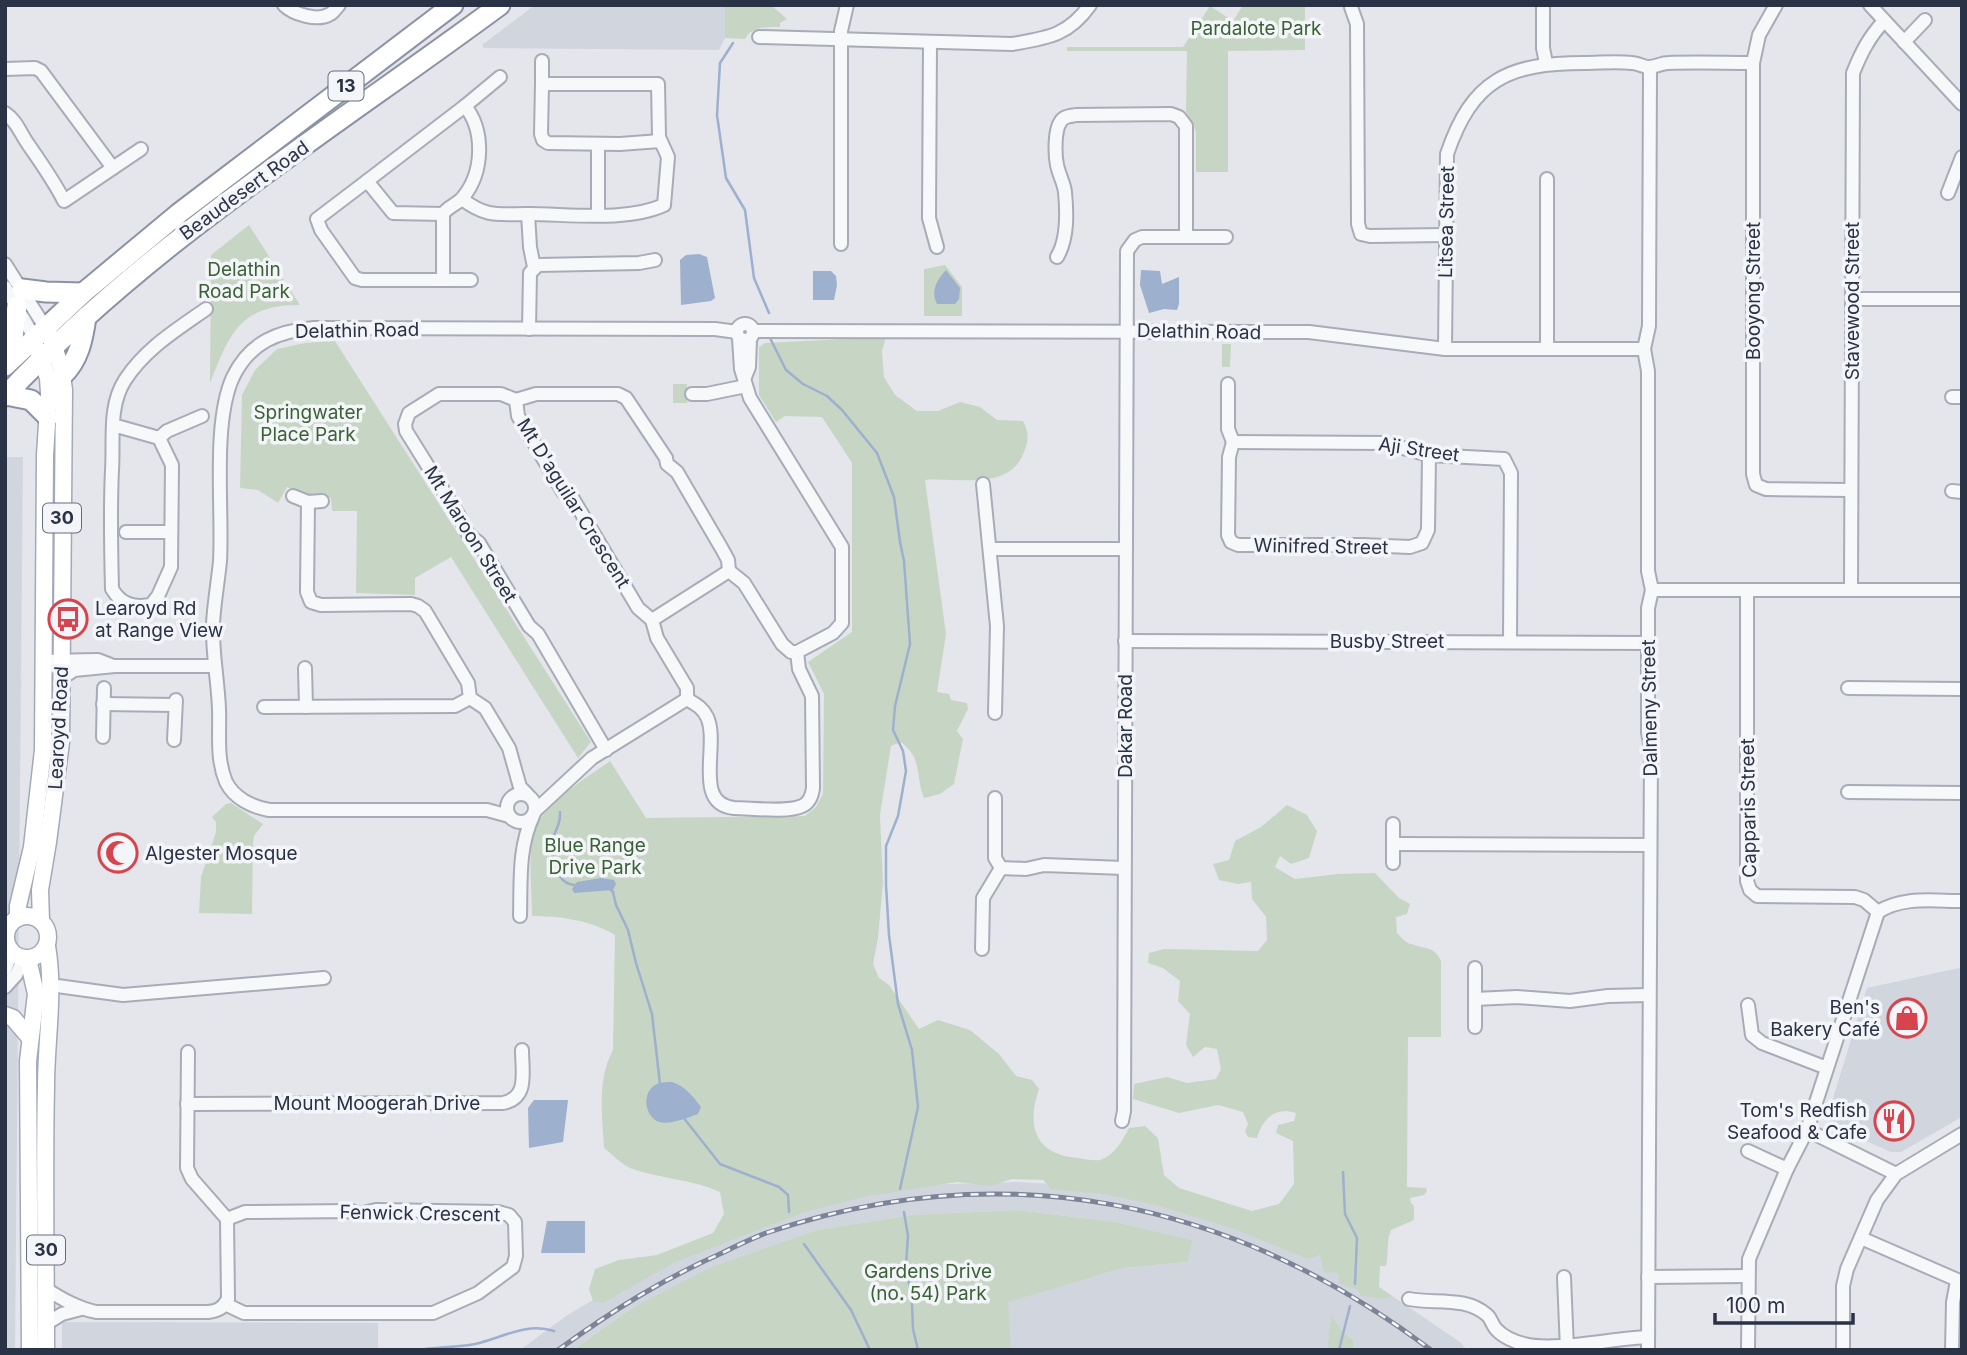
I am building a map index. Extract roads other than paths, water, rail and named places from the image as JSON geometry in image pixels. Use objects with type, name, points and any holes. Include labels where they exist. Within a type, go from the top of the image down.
[{"type":"highway","name":"Beaudesert Road","points":[[8,363],[83,293],[198,198],[453,5]]},
{"type":"highway","name":"Beaudesert Road","points":[[6,395],[120,286],[204,219],[500,5]]},
{"type":"highway","points":[[8,363],[15,294],[83,293]]},
{"type":"highway","points":[[62,376],[73,365],[83,341],[86,317]]},
{"type":"highway","points":[[6,395],[29,399],[48,417]]},
{"type":"main road","name":"Learoyd Road","points":[[39,332],[62,376],[61,742],[40,890],[41,921]]},
{"type":"main road","name":"Learoyd Road","points":[[12,920],[32,847],[43,750],[48,352]]},
{"type":"main road","points":[[12,920],[30,916],[41,921]]},
{"type":"main road","name":"30","points":[[12,920],[7,932],[30,975],[36,994],[30,1038],[30,1350]]},
{"type":"main road","name":"30","points":[[41,921],[48,933],[50,985],[46,1102],[46,1350]]},
{"type":"main road","points":[[15,951],[39,955],[47,946]]},
{"type":"main road","points":[[5,1015],[13,1018],[30,1038]]},
{"type":"street","points":[[284,5],[294,13],[321,17],[331,14],[339,5]]},
{"type":"street","points":[[841,243],[841,41],[847,5]]},
{"type":"street","points":[[759,37],[1012,44],[1048,38],[1078,22],[1090,5]]},
{"type":"street","points":[[1543,5],[1543,48],[1546,63]]},
{"type":"street","name":"Booyong Street","points":[[1776,5],[1759,35],[1754,63],[1753,474],[1756,485],[1766,489],[1851,490]]},
{"type":"street","points":[[1870,5],[1962,104]]},
{"type":"street","points":[[1351,7],[1357,24],[1358,224],[1361,234],[1445,235]]},
{"type":"street","points":[[1904,42],[1925,20]]},
{"type":"street","name":"Stavewood Street","points":[[1851,590],[1853,74],[1871,35],[1884,21]]},
{"type":"street","points":[[930,43],[929,218],[937,247]]},
{"type":"street","points":[[542,61],[543,140],[548,143],[598,144],[660,141]]},
{"type":"street","name":"Litsea Street","points":[[1445,349],[1447,155],[1455,131],[1468,109],[1485,89],[1503,76],[1527,66],[1546,63],[1632,63],[1650,68],[1660,64],[1754,63]]},
{"type":"street","points":[[5,69],[35,68],[41,71],[113,168]]},
{"type":"street","name":"Dalmeny Street","points":[[1648,1343],[1648,608],[1652,590],[1648,572],[1648,371],[1644,349],[1648,326],[1650,68]]},
{"type":"street","points":[[471,280],[355,278],[321,230],[317,219],[500,77]]},
{"type":"street","points":[[462,199],[478,211],[488,214],[632,214],[664,205],[668,157],[660,141],[658,84],[542,84]]},
{"type":"street","points":[[443,280],[443,214],[462,199],[479,167],[475,123],[466,106]]},
{"type":"street","points":[[5,113],[13,119],[52,177],[64,201],[141,149]]},
{"type":"street","points":[[1057,257],[1063,247],[1066,216],[1065,190],[1057,166],[1057,132],[1060,121],[1076,115],[1171,114],[1182,121],[1186,126],[1186,237],[1226,237]]},
{"type":"street","points":[[598,144],[598,215]]},
{"type":"street","points":[[1948,194],[1962,158]]},
{"type":"street","points":[[1547,178],[1547,349]]},
{"type":"street","points":[[368,181],[393,214],[443,214]]},
{"type":"street","points":[[528,214],[534,267],[530,274],[529,329]]},
{"type":"street","name":"Dakar Road","points":[[1122,1121],[1125,1111],[1127,251],[1130,244],[1142,237],[1186,237]]},
{"type":"street","points":[[534,267],[639,264],[655,260]]},
{"type":"street","points":[[5,264],[15,294],[39,332]]},
{"type":"street","points":[[1853,299],[1962,299]]},
{"type":"street","points":[[113,425],[159,438],[172,465],[171,566],[158,596],[151,605],[126,604],[117,598],[112,589],[109,500],[113,425],[115,405],[124,381],[144,356],[164,338],[206,310]]},
{"type":"street","name":"Delathin Road","points":[[487,810],[269,810],[243,801],[225,780],[218,743],[219,710],[213,626],[220,561],[222,420],[234,375],[253,350],[278,334],[292,329],[314,328],[715,329],[745,335],[1126,330],[1309,332],[1445,349],[1644,349]]},
{"type":"street","points":[[652,620],[729,571],[744,583],[782,644],[791,652],[813,646],[833,634],[842,623],[843,551],[755,407],[740,356],[745,335]]},
{"type":"street","points":[[692,394],[720,392],[746,382]]},
{"type":"street","points":[[1228,384],[1228,429],[1233,442]]},
{"type":"street","name":"Mt Maroon Street","points":[[516,400],[501,394],[439,394],[409,413],[405,424],[406,431],[467,528],[468,534],[479,543],[530,626],[538,634],[606,750]]},
{"type":"street","name":"Mt D'aguilar Crescent","points":[[729,571],[722,549],[677,472],[667,464],[666,458],[626,398],[618,394],[536,394],[516,400],[518,416],[563,492],[573,499],[638,608],[652,620],[657,638],[687,688],[682,702],[701,708],[707,718],[710,730],[710,789],[717,803],[724,807],[792,808],[802,806],[810,799],[813,788],[813,703],[810,689],[799,669],[797,652]]},
{"type":"street","points":[[159,438],[167,431],[202,416]]},
{"type":"street","name":"Aji Street","points":[[1233,442],[1384,443],[1429,454],[1504,458],[1511,473],[1510,641]]},
{"type":"street","name":"Winifred Street","points":[[1233,442],[1229,457],[1228,535],[1231,542],[1238,545],[1410,547],[1422,542],[1428,530],[1429,454]]},
{"type":"street","points":[[983,484],[997,626],[995,713]]},
{"type":"street","points":[[293,496],[308,502],[322,502]]},
{"type":"street","points":[[308,502],[307,592],[312,601],[321,605],[411,604],[425,611],[468,683],[470,698],[485,708],[509,748],[525,803],[526,831],[522,851],[520,916]]},
{"type":"street","points":[[126,532],[172,532]]},
{"type":"street","points":[[990,549],[1125,549]]},
{"type":"street","points":[[1652,590],[1962,590]]},
{"type":"street","name":"Capparis Street","points":[[1747,590],[1747,881],[1750,890],[1757,896],[1855,897],[1864,900],[1878,912]]},
{"type":"street","name":"Busby Street","points":[[1125,641],[1648,643]]},
{"type":"street","points":[[44,661],[98,660],[115,666]]},
{"type":"street","points":[[62,678],[74,670],[115,666],[215,666]]},
{"type":"street","points":[[305,668],[306,707]]},
{"type":"street","points":[[103,737],[104,688]]},
{"type":"street","points":[[1848,688],[1962,689]]},
{"type":"street","points":[[264,707],[455,706],[470,698]]},
{"type":"street","points":[[103,704],[176,702],[174,740]]},
{"type":"street","points":[[487,810],[550,795],[584,765],[682,702]]},
{"type":"street","points":[[1848,792],[1962,793]]},
{"type":"street","points":[[995,798],[995,858],[1001,868]]},
{"type":"street","points":[[487,810],[524,822],[525,803]]},
{"type":"street","points":[[511,818],[525,803]]},
{"type":"street","points":[[511,818],[522,851]]},
{"type":"street","points":[[1393,824],[1393,863]]},
{"type":"street","points":[[1393,844],[1650,845]]},
{"type":"street","points":[[1001,868],[1026,869],[1044,865],[1124,868]]},
{"type":"street","points":[[982,949],[983,898],[1001,868]]},
{"type":"street","points":[[1748,1350],[1749,1259],[1787,1169],[1807,1130],[1878,912],[1891,904],[1906,901],[1962,901]]},
{"type":"street","points":[[5,970],[15,951]]},
{"type":"street","points":[[5,987],[16,975],[15,951]]},
{"type":"street","points":[[1475,968],[1475,1027]]},
{"type":"street","points":[[50,985],[123,995],[324,978]]},
{"type":"street","points":[[1475,999],[1517,997],[1570,1001],[1608,996],[1650,995]]},
{"type":"street","points":[[1748,1005],[1752,1035],[1762,1043],[1827,1068]]},
{"type":"street","name":"Mount Moogerah Drive","points":[[187,1104],[503,1103],[513,1101],[519,1095],[522,1086],[522,1050]]},
{"type":"street","points":[[46,1324],[62,1314],[81,1309],[96,1312],[217,1311],[228,1299],[226,1219],[188,1172],[188,1052]]},
{"type":"street","points":[[1807,1130],[1896,1174]]},
{"type":"street","points":[[1843,1350],[1843,1286],[1847,1269],[1877,1200],[1896,1174],[1962,1134]]},
{"type":"street","points":[[1748,1150],[1787,1169]]},
{"type":"street","name":"Fenwick Crescent","points":[[225,1304],[244,1313],[433,1312],[483,1290],[509,1271],[516,1256],[515,1222],[509,1215],[498,1212],[376,1209],[359,1214],[246,1212],[226,1219]]},
{"type":"street","points":[[1861,1238],[1956,1280],[1952,1350]]},
{"type":"street","points":[[1648,1277],[1748,1276]]},
{"type":"street","points":[[1564,1277],[1567,1347]]},
{"type":"street","points":[[46,1289],[81,1309]]},
{"type":"street","points":[[1409,1299],[1463,1303],[1488,1315],[1495,1328],[1507,1338],[1525,1345],[1567,1347],[1648,1343]]},
{"type":"water","points":[[699,254],[707,257],[715,298],[711,301],[681,305],[680,260],[686,255]]},
{"type":"water","points":[[946,270],[960,288],[959,299],[955,304],[937,304],[934,295],[936,286]]},
{"type":"water","points":[[1141,270],[1160,271],[1162,284],[1179,277],[1177,310],[1164,309],[1149,313],[1140,285]]},
{"type":"water","points":[[813,271],[831,271],[836,276],[834,300],[813,300]]},
{"type":"water","points":[[601,878],[614,880],[616,884],[613,890],[574,893],[572,889],[577,882]]},
{"type":"water","points":[[672,1082],[688,1092],[701,1107],[698,1114],[674,1122],[659,1122],[648,1110],[648,1093],[657,1084]]},
{"type":"water","points":[[534,1100],[568,1100],[563,1142],[529,1148],[528,1108]]},
{"type":"water","points":[[547,1221],[585,1221],[585,1253],[541,1253]]},
{"type":"waterway","points":[[733,43],[720,63],[717,115],[726,178],[745,210],[754,278],[769,313]]},
{"type":"waterway","points":[[770,338],[786,370],[803,384],[827,396],[877,453],[894,497],[904,561],[910,644],[895,706],[893,730],[903,751],[906,771],[898,816],[886,846],[886,885],[898,1004],[912,1050],[918,1107],[900,1189]]},
{"type":"waterway","points":[[560,812],[560,821],[553,839],[554,861],[559,875],[569,884],[576,885]]},
{"type":"waterway","points":[[610,889],[628,930],[652,1014],[660,1084]]},
{"type":"waterway","points":[[683,1117],[720,1164],[779,1187],[788,1195],[789,1212]]},
{"type":"waterway","points":[[1343,1172],[1345,1214],[1357,1238],[1355,1284]]},
{"type":"waterway","points":[[904,1212],[908,1236],[906,1264],[918,1350]]},
{"type":"waterway","points":[[804,1244],[851,1310],[870,1350]]},
{"type":"waterway","points":[[1339,1350],[1350,1306]]},
{"type":"waterway","points":[[425,1349],[475,1344],[534,1328],[554,1331]]},
{"type":"railway","points":[[558,1350],[658,1285],[766,1233],[855,1209],[943,1196],[1029,1195],[1114,1205],[1196,1226],[1277,1257],[1355,1299],[1431,1350]]},
{"type":"place","name":"Learoyd Rd at Range View","points":[[68,619]]},
{"type":"place","name":"Algester Mosque","points":[[118,853]]},
{"type":"place","name":"Ben's Bakery Café","points":[[1907,1018]]},
{"type":"place","name":"Tom's Redfish Seafood & Cafe","points":[[1894,1121]]},
{"type":"park label","name":"Pardalote Park","points":[[1256,28]]},
{"type":"park label","name":"Delathin Road Park","points":[[244,280]]},
{"type":"park label","name":"Springwater Place Park","points":[[308,423]]},
{"type":"park label","name":"Blue Range Drive Park","points":[[595,856]]},
{"type":"park label","name":"Gardens Drive (no. 54) Park","points":[[928,1282]]}]
